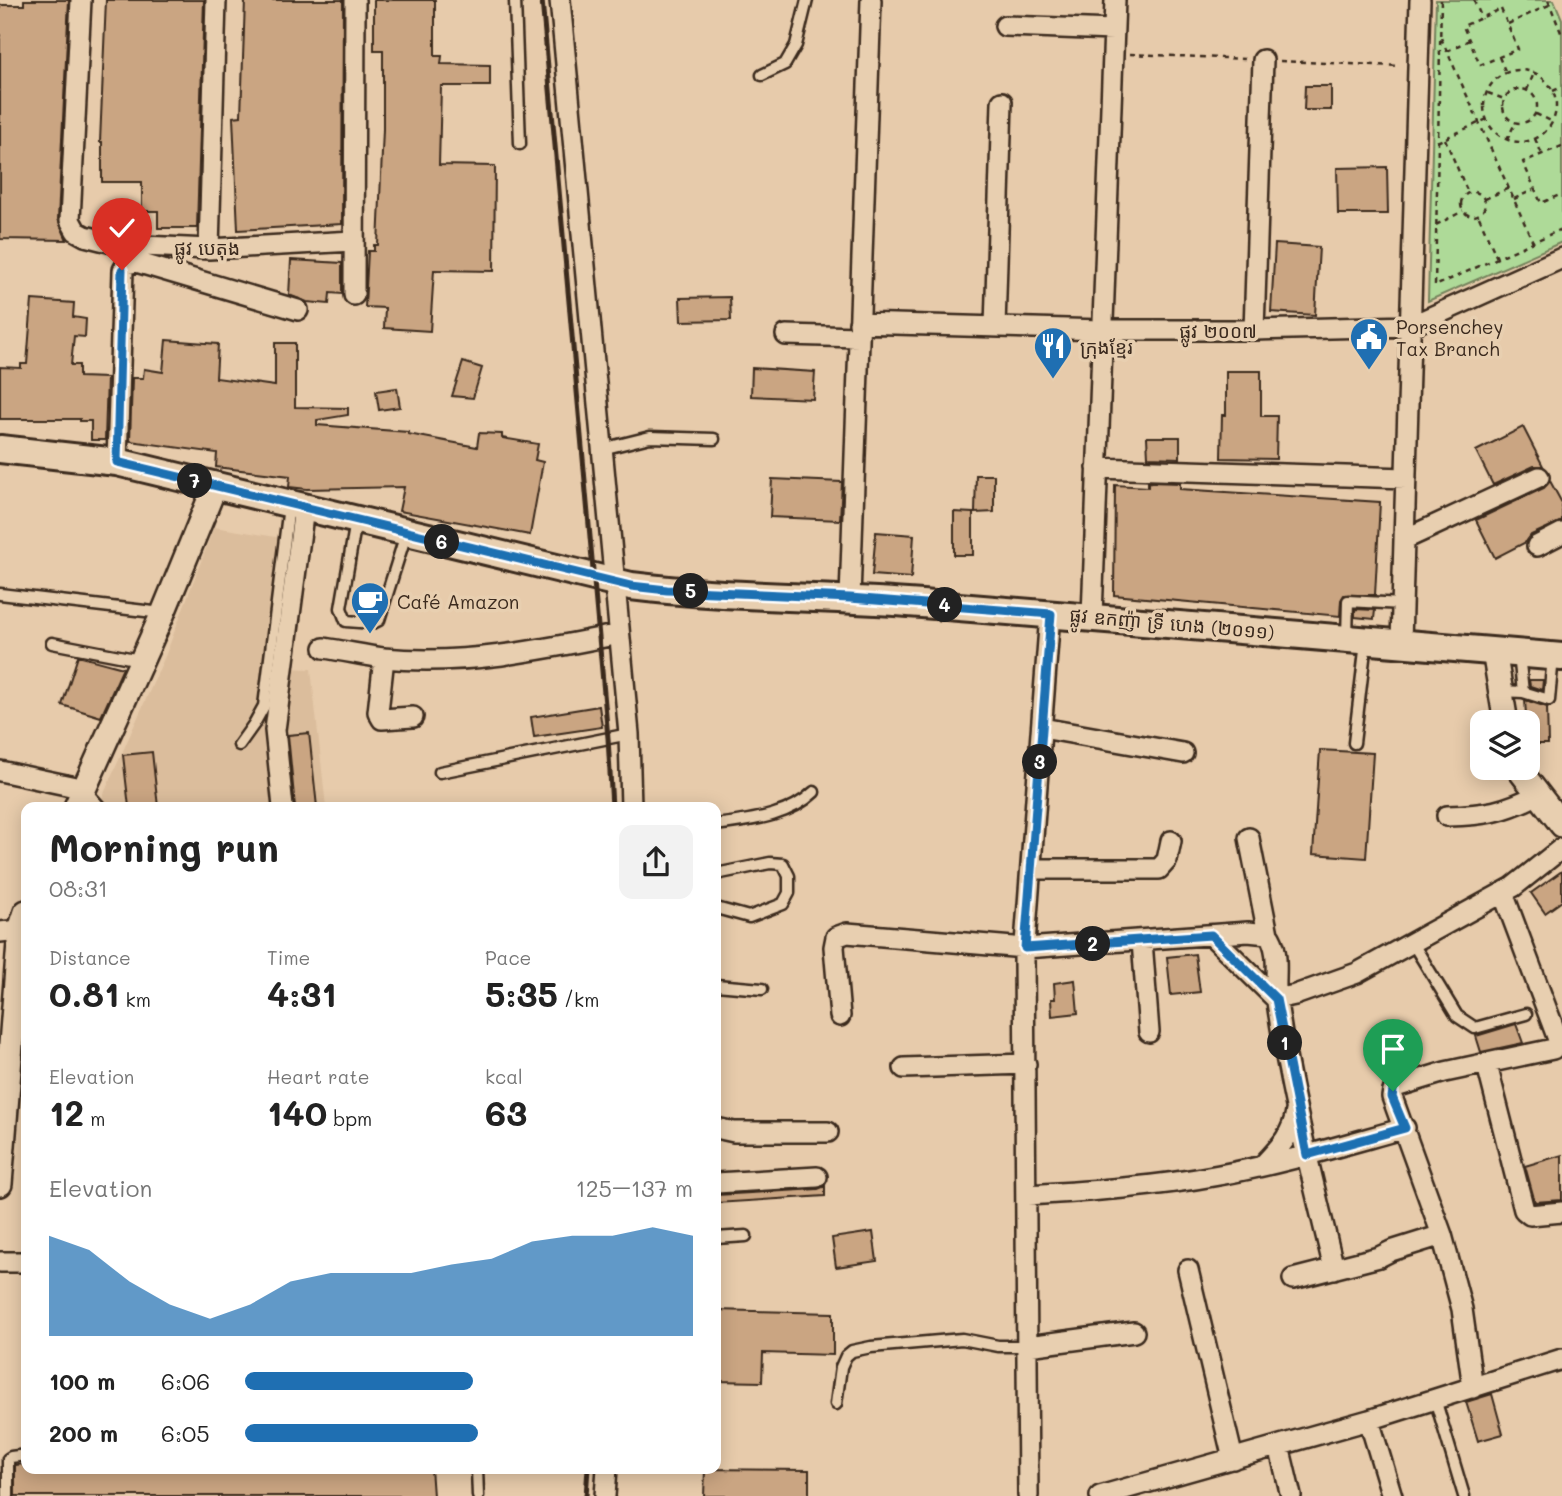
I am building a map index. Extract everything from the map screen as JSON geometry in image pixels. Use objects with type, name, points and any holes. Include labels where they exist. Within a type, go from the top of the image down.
[{"type":"main road","name":"ផ្លូវ ឧកញ៉ា ទ្រី ហេង (២០១១)","points":[[0,449],[117,462],[614,583],[667,590],[850,598],[1092,616],[1557,656]]},
{"type":"street","name":"ផ្លូវ បេតុង","points":[[81,0],[71,220],[76,231],[85,236],[121,245],[209,249],[353,241]]},
{"type":"street","points":[[209,249],[216,0]]},
{"type":"street","points":[[354,295],[355,0]]},
{"type":"street","points":[[559,0],[629,734],[631,802]]},
{"type":"street","points":[[850,598],[871,0]]},
{"type":"street","points":[[1092,616],[1115,0]]},
{"type":"street","points":[[1401,642],[1420,0]]},
{"type":"street","points":[[1004,26],[1113,30]]},
{"type":"street","points":[[1254,330],[1263,60]]},
{"type":"street","points":[[995,327],[1002,102]]},
{"type":"street","name":"ផ្លូវ ២០០៧","points":[[786,335],[859,330],[995,327],[1254,330],[1411,326],[1562,258]]},
{"type":"street","points":[[117,462],[122,270],[127,264],[135,262],[298,310]]},
{"type":"street","points":[[1097,468],[1406,478]]},
{"type":"street","points":[[1405,539],[1539,477]]},
{"type":"street","points":[[0,771],[81,798],[163,613],[215,486]]},
{"type":"street","points":[[282,802],[275,730],[297,506]]},
{"type":"street","points":[[1537,546],[1562,533]]},
{"type":"street","points":[[1028,1496],[1025,948],[1051,614]]},
{"type":"street","points":[[324,648],[384,658],[433,659],[514,654],[619,634]]},
{"type":"street","points":[[1506,652],[1512,692],[1509,710]]},
{"type":"street","points":[[384,658],[378,712],[382,719],[413,716]]},
{"type":"street","points":[[1042,728],[1183,752]]},
{"type":"street","points":[[1526,780],[1562,825]]},
{"type":"street","points":[[1447,816],[1483,815],[1500,811],[1537,795]]},
{"type":"street","points":[[1248,838],[1268,934],[1275,942],[1276,999],[1307,1155],[1334,1269]]},
{"type":"street","points":[[1032,869],[1159,870],[1167,860],[1171,841]]},
{"type":"street","points":[[1276,999],[1356,973],[1503,893],[1562,848]]},
{"type":"street","points":[[1473,1388],[1462,1309],[1442,1235],[1392,1097],[1393,1091],[1399,1086],[1446,1072],[1553,1049],[1559,1042],[1503,893]]},
{"type":"street","points":[[0,1184],[15,925]]},
{"type":"street","points":[[840,1016],[834,947],[836,937],[847,933],[1025,948],[1248,932],[1268,934]]},
{"type":"street","points":[[1211,935],[1276,999]]},
{"type":"street","points":[[1142,941],[1149,1032]]},
{"type":"street","points":[[904,1068],[1026,1064]]},
{"type":"street","points":[[1487,1065],[1524,1210],[1530,1215],[1562,1212]]},
{"type":"street","points":[[1263,1165],[1287,1138],[1294,1121],[1296,1103]]},
{"type":"street","points":[[1028,1195],[1123,1190],[1220,1175],[1405,1128]]},
{"type":"street","points":[[721,1129],[734,1132],[828,1132]]},
{"type":"street","points":[[721,1183],[817,1177]]},
{"type":"street","points":[[1293,1279],[1379,1257],[1442,1235]]},
{"type":"street","points":[[0,1262],[21,1262]]},
{"type":"street","points":[[1188,1270],[1233,1459]]},
{"type":"street","points":[[1028,1346],[1134,1332]]},
{"type":"street","points":[[1100,1496],[1146,1489],[1233,1459],[1369,1420],[1562,1359]]},
{"type":"street","points":[[1369,1420],[1392,1496]]},
{"type":"street","points":[[1279,1446],[1291,1496]]},
{"type":"street","points":[[605,1496],[607,1474]]},
{"type":"lane","points":[[515,0],[520,144]]},
{"type":"lane","points":[[762,75],[785,64],[796,45],[807,0]]},
{"type":"lane","points":[[601,449],[650,437],[713,439]]},
{"type":"lane","points":[[239,745],[264,706],[297,506]]},
{"type":"lane","points":[[356,521],[341,608],[346,621],[373,623],[379,620],[406,533]]},
{"type":"lane","points":[[0,594],[163,613]]},
{"type":"lane","points":[[1354,743],[1356,639],[1348,601],[1402,604]]},
{"type":"lane","points":[[51,643],[142,660]]},
{"type":"lane","points":[[1512,692],[1549,700],[1557,656]]},
{"type":"lane","points":[[440,772],[629,734]]},
{"type":"lane","points":[[721,824],[801,805],[814,792]]},
{"type":"lane","points":[[721,873],[770,863],[783,864],[789,876],[789,893],[783,904],[749,917],[721,909]]},
{"type":"lane","points":[[1412,942],[1457,1016],[1475,1028],[1526,1014]]},
{"type":"lane","points":[[721,985],[762,989]]},
{"type":"lane","points":[[721,1238],[746,1236]]},
{"type":"lane","points":[[836,1404],[841,1367],[846,1356],[852,1351],[962,1339],[998,1346],[1028,1346]]},
{"type":"lane","points":[[1435,1399],[1464,1496]]},
{"type":"lane","points":[[8,1496],[4,1467],[11,1457],[21,1456]]},
{"type":"lane","points":[[477,1474],[478,1496]]},
{"type":"path","points":[[1441,0],[1435,286],[1562,229]]},
{"type":"path","points":[[1474,0],[1482,19]]},
{"type":"path","points":[[1548,0],[1562,35]]},
{"type":"path","points":[[1508,25],[1549,5]]},
{"type":"path","points":[[1501,9],[1518,49],[1480,65],[1463,26],[1482,19],[1501,9]]},
{"type":"path","points":[[1440,35],[1533,242]]},
{"type":"path","points":[[1446,51],[1469,40]]},
{"type":"path","points":[[1499,57],[1506,74]]},
{"type":"path","points":[[1524,71],[1534,73],[1548,83],[1553,91],[1556,102],[1552,122],[1545,132],[1535,139],[1526,142],[1507,140],[1492,128],[1488,119],[1485,109],[1488,93],[1497,79],[1506,74],[1524,71]]},
{"type":"path","points":[[1527,90],[1534,73]]},
{"type":"path","points":[[1553,91],[1562,87]]},
{"type":"path","points":[[1513,89],[1527,90],[1537,100],[1535,114],[1524,123],[1515,122],[1505,114],[1504,99],[1513,89]]},
{"type":"path","points":[[1488,93],[1504,99]]},
{"type":"path","points":[[1535,114],[1552,122]]},
{"type":"path","points":[[1437,142],[1488,119]]},
{"type":"path","points":[[1507,140],[1515,122]]},
{"type":"path","points":[[1445,139],[1468,193]]},
{"type":"path","points":[[1535,139],[1542,154]]},
{"type":"path","points":[[1562,146],[1523,162],[1541,204],[1562,195]]},
{"type":"path","points":[[1485,199],[1509,188]]},
{"type":"path","points":[[1514,199],[1534,189]]},
{"type":"path","points":[[1475,192],[1485,199],[1483,212],[1478,215],[1472,216],[1463,211],[1461,203],[1468,193],[1475,192]]},
{"type":"path","points":[[1436,225],[1463,211]]},
{"type":"path","points":[[1478,215],[1497,258]]},
{"type":"shaded area","points":[[214,527],[295,540],[279,668],[311,669],[325,802],[100,802],[166,654]]},
{"type":"green space","points":[[1436,0],[1554,0],[1562,19],[1562,242],[1428,301]]},
{"type":"building","points":[[24,0],[69,0],[58,219],[67,240],[0,239],[0,5],[24,5]]},
{"type":"building","points":[[106,0],[204,0],[197,228],[158,228],[158,211],[142,211],[142,182],[102,182],[100,142]]},
{"type":"building","points":[[245,0],[343,0],[342,224],[238,230],[233,117],[241,116]]},
{"type":"building","points":[[374,0],[435,0],[435,56],[442,56],[441,64],[490,65],[490,86],[441,86],[439,165],[495,166],[494,271],[434,270],[430,331],[384,328],[385,308],[365,307],[368,251],[374,251],[374,245],[378,245],[383,129],[383,50],[374,50]]},
{"type":"building","points":[[1305,86],[1331,86],[1331,110],[1304,110]]},
{"type":"building","points":[[1387,167],[1388,214],[1338,214],[1337,168]]},
{"type":"building","points":[[1275,244],[1319,247],[1315,315],[1271,312]]},
{"type":"building","points":[[291,260],[342,263],[342,294],[330,293],[329,304],[307,302],[289,295]]},
{"type":"building","points":[[730,297],[731,320],[681,321],[680,298]]},
{"type":"building","points":[[32,300],[74,303],[73,317],[86,319],[85,337],[74,336],[71,365],[79,365],[79,377],[107,378],[105,440],[91,440],[91,421],[0,419],[0,367],[21,368],[21,364],[27,364]]},
{"type":"building","points":[[166,340],[218,344],[216,378],[275,386],[275,343],[295,343],[295,407],[348,408],[348,415],[317,420],[317,425],[408,432],[477,447],[479,433],[502,434],[502,438],[538,444],[535,460],[543,462],[530,535],[399,511],[404,487],[289,487],[290,476],[216,467],[217,453],[130,441],[132,378],[143,378],[144,369],[163,372]]},
{"type":"building","points":[[463,362],[482,368],[473,398],[452,396]]},
{"type":"building","points":[[752,368],[815,372],[813,399],[751,396]]},
{"type":"building","points":[[1226,371],[1261,371],[1261,416],[1277,416],[1276,459],[1221,458],[1222,415],[1226,415]]},
{"type":"building","points":[[397,388],[400,407],[379,410],[376,391]]},
{"type":"building","points":[[1523,427],[1543,466],[1534,466],[1493,485],[1476,451]]},
{"type":"building","points":[[1147,437],[1180,437],[1180,458],[1148,457]]},
{"type":"building","points":[[976,475],[994,475],[994,512],[975,513]]},
{"type":"building","points":[[772,479],[842,482],[840,520],[770,517]]},
{"type":"building","points":[[1550,481],[1562,503],[1562,521],[1531,535],[1526,542],[1495,558],[1476,520],[1544,488]]},
{"type":"building","points":[[1148,482],[1180,483],[1180,489],[1380,502],[1375,595],[1344,595],[1340,616],[1114,595],[1115,485],[1148,487]]},
{"type":"building","points":[[954,512],[973,513],[973,555],[954,555]]},
{"type":"building","points":[[876,532],[914,535],[911,578],[872,575]]},
{"type":"building","points":[[1355,609],[1375,610],[1374,619],[1355,617]]},
{"type":"building","points":[[78,656],[123,668],[101,717],[62,705]]},
{"type":"building","points":[[1529,680],[1543,680],[1542,690],[1530,686]]},
{"type":"building","points":[[1525,700],[1547,707],[1548,744],[1540,744],[1540,710],[1526,710]]},
{"type":"building","points":[[599,706],[602,727],[534,737],[531,717]]},
{"type":"building","points":[[309,733],[316,802],[295,802],[288,735]]},
{"type":"building","points":[[1320,750],[1373,753],[1366,858],[1313,854]]},
{"type":"building","points":[[152,752],[157,802],[128,802],[123,755]]},
{"type":"building","points":[[1562,871],[1562,901],[1545,913],[1531,893]]},
{"type":"building","points":[[1195,954],[1200,992],[1171,995],[1167,957]]},
{"type":"building","points":[[1075,980],[1078,1013],[1052,1016],[1054,983]]},
{"type":"building","points":[[1516,1024],[1523,1043],[1481,1052],[1476,1036]]},
{"type":"building","points":[[1562,1155],[1562,1200],[1535,1202],[1525,1166]]},
{"type":"building","points":[[825,1186],[825,1196],[721,1203],[721,1195],[818,1189]]},
{"type":"building","points":[[873,1232],[877,1261],[836,1267],[832,1238]]},
{"type":"building","points":[[721,1310],[833,1313],[833,1355],[763,1353],[762,1382],[721,1381]]},
{"type":"building","points":[[1492,1394],[1503,1434],[1478,1441],[1466,1402]]},
{"type":"building","points":[[21,1464],[21,1474],[431,1474],[433,1496],[15,1496],[15,1465]]},
{"type":"building","points":[[721,1469],[809,1470],[809,1496],[704,1496],[705,1474],[721,1474]]},
{"type":"railway","points":[[542,0],[612,802]]},
{"type":"railway","points":[[586,1496],[588,1474]]},
{"type":"place","name":"Porsenchey Tax Branch","points":[[1369,371]]},
{"type":"place","name":"ក្រុងខ្មែរ","points":[[1053,380]]},
{"type":"place","name":"Café Amazon","points":[[370,635]]},
{"type":"route","points":[[122,270],[117,462],[593,579],[631,586],[850,598],[1051,614],[1025,948],[1211,935],[1276,999],[1307,1155],[1405,1128],[1392,1097],[1393,1091]]}]
